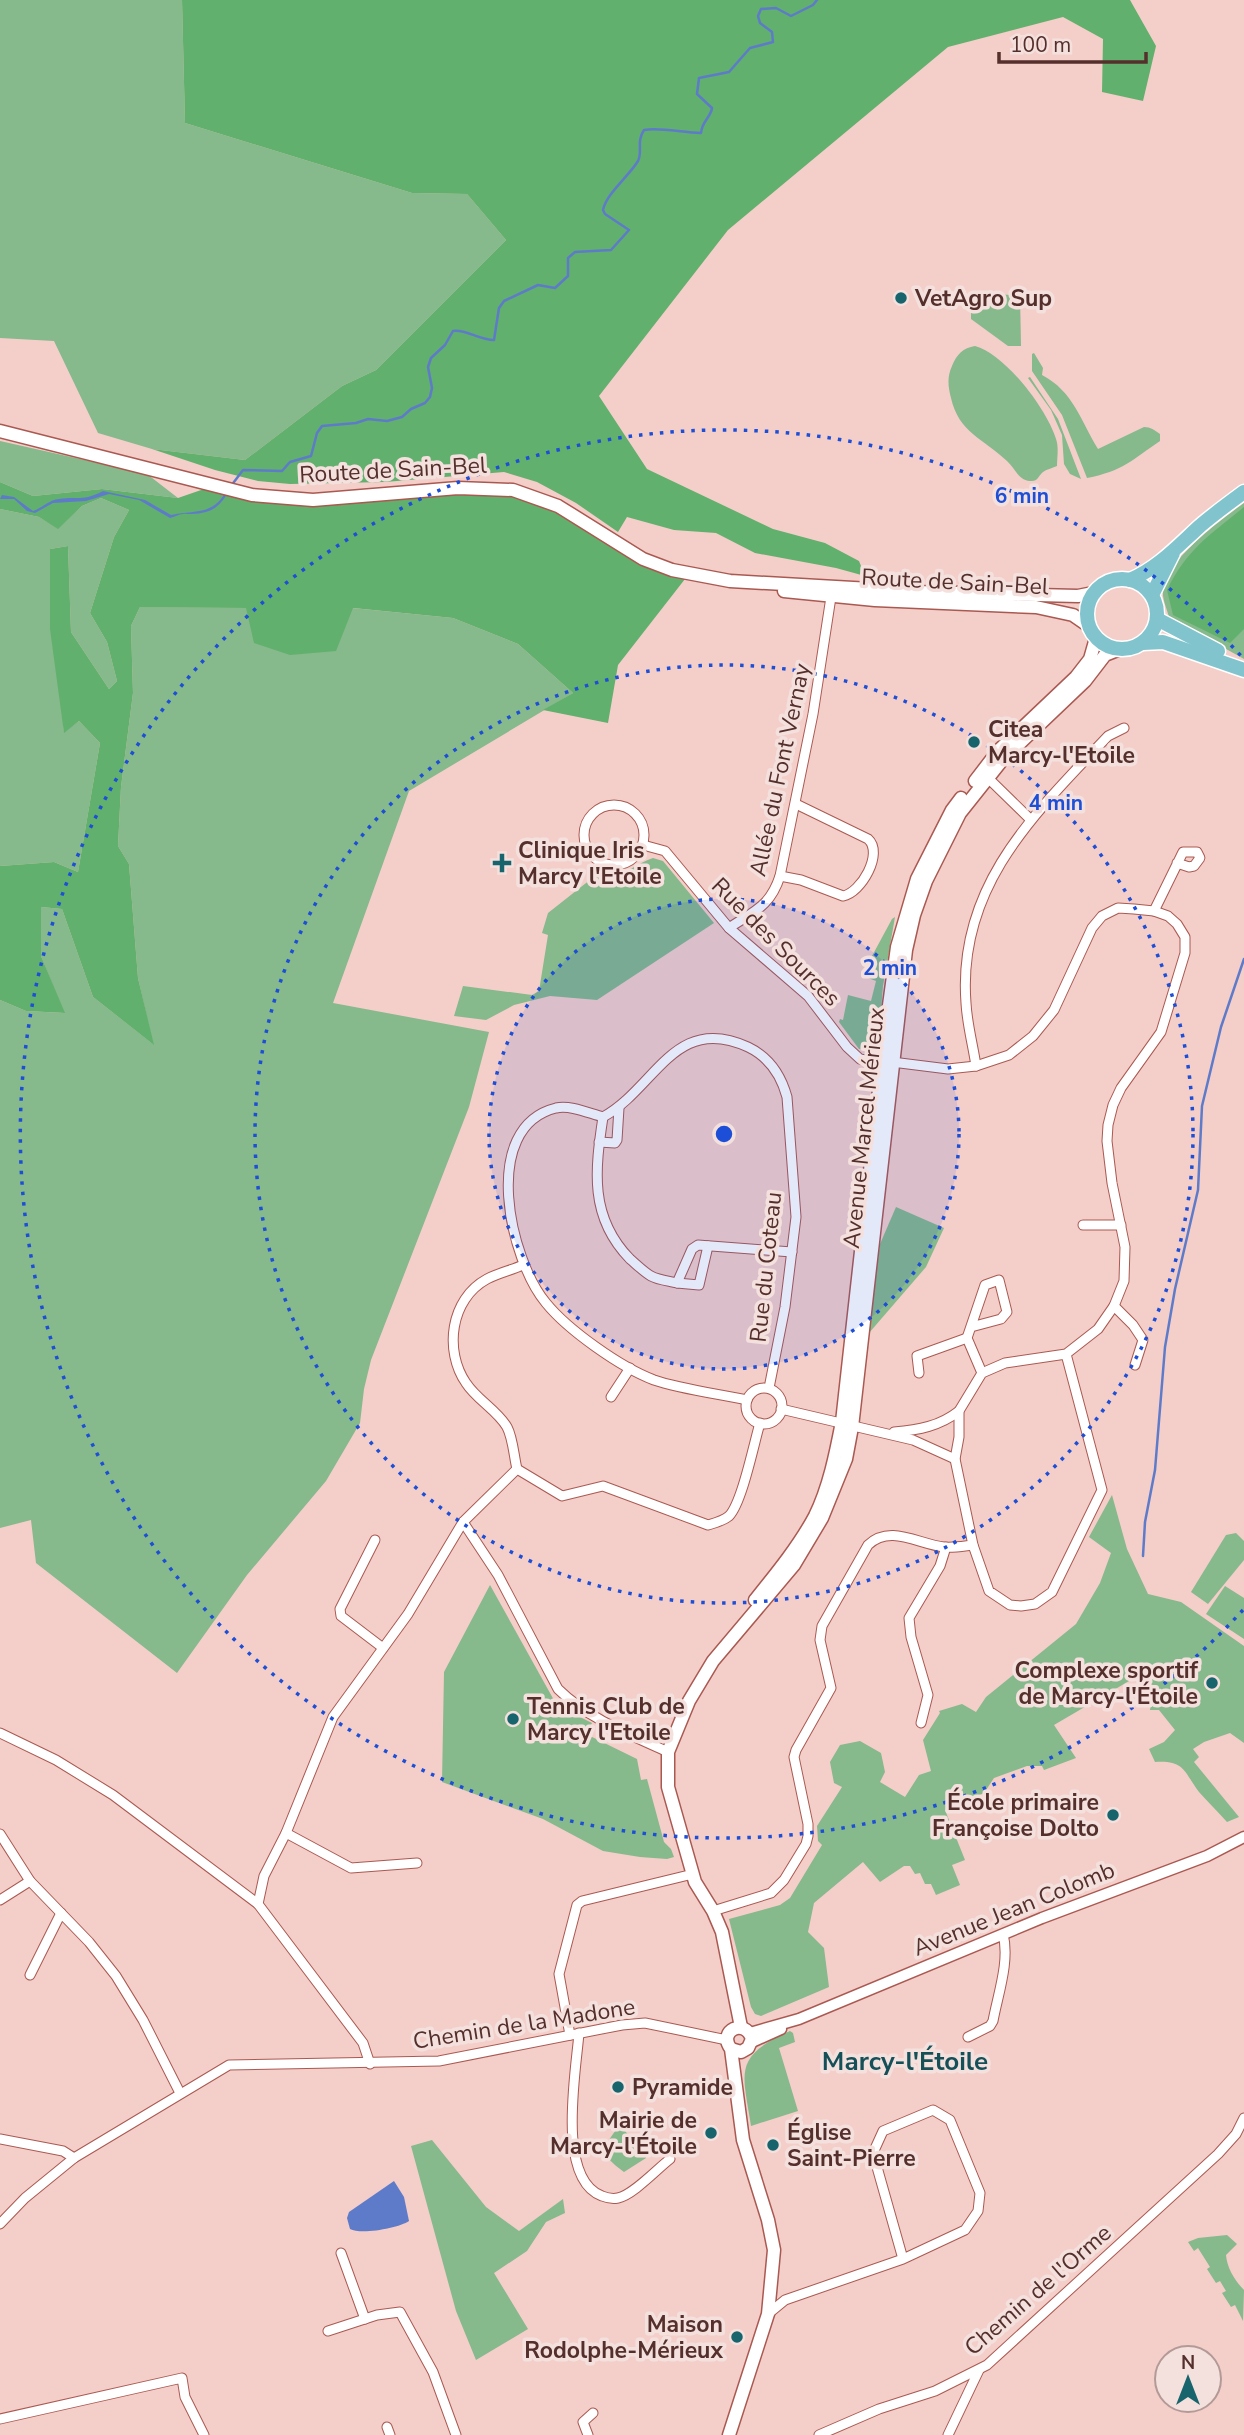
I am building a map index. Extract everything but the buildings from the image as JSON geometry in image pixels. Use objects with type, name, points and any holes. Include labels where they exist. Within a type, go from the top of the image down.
[{"type":"main road","name":"Route de Sain-Bel","points":[[0,431],[252,495],[313,500],[458,488],[513,490],[558,506],[643,559],[672,570],[831,597],[1036,607],[1073,615],[1092,632]]},
{"type":"main road","points":[[1130,580],[1174,552],[1202,525],[1244,492]]},
{"type":"main road","points":[[1152,596],[1174,552]]},
{"type":"main road","points":[[1113,580],[1130,580],[1139,583],[1152,596],[1156,604],[1157,619],[1150,636],[1143,643],[1132,648],[1111,648],[1092,632],[1087,614],[1093,593],[1102,585],[1113,580]]},
{"type":"main road","name":"Route de Sain-Bel","points":[[733,581],[1023,596],[1078,596],[1093,593]]},
{"type":"main road","points":[[1157,619],[1244,667]]},
{"type":"main road","name":"Avenue Marcel Mérieux","points":[[729,2435],[768,2314],[774,2250],[768,2220],[743,2140],[735,2077],[739,2008],[722,1932],[693,1874],[668,1787],[668,1752],[689,1701],[713,1661],[748,1617],[755,1601],[815,1515],[847,1425],[888,1061],[897,947],[917,879],[952,810],[998,751],[1076,677],[1090,659],[1092,632]]},
{"type":"main road","points":[[1143,643],[1163,642],[1244,667]]},
{"type":"main road","name":"Avenue Marcel Mérieux","points":[[888,1061],[906,950],[922,892],[960,813],[1003,759],[1085,681],[1097,663],[1120,649]]},
{"type":"street","points":[[831,597],[835,592],[878,595],[882,590]]},
{"type":"street","name":"Allée du Font Vernay","points":[[729,928],[767,902],[773,895],[779,876],[796,804],[826,640],[831,597]]},
{"type":"street","points":[[976,1066],[966,1003],[966,970],[972,934],[992,876],[1030,819],[1108,736],[1124,728]]},
{"type":"street","points":[[988,778],[1030,819]]},
{"type":"street","points":[[779,876],[801,880],[843,896],[850,895],[860,885],[874,857],[875,847],[868,839],[796,804]]},
{"type":"street","points":[[610,805],[620,805],[636,814],[641,821],[644,830],[643,845],[632,860],[614,866],[604,864],[597,861],[587,849],[584,827],[597,810],[610,805]]},
{"type":"street","name":"Rue des Sources","points":[[643,845],[665,851],[729,928],[808,996],[847,1047],[860,1059],[948,1069],[976,1066],[1009,1055],[1033,1036],[1054,1010],[1092,928],[1102,916],[1118,908],[1154,911]]},
{"type":"street","points":[[882,1433],[932,1426],[947,1421],[959,1411],[982,1373],[1006,1363],[1066,1354],[1097,1329],[1114,1306],[1124,1281],[1125,1247],[1107,1141],[1108,1125],[1121,1088],[1161,1032],[1185,953],[1185,937],[1177,924],[1168,916],[1154,911],[1177,863]]},
{"type":"street","name":"Rue du Coteau","points":[[603,1117],[619,1108],[669,1056],[684,1045],[700,1040],[736,1042],[755,1051],[770,1063],[783,1080],[787,1097],[796,1217],[783,1324],[769,1388]]},
{"type":"street","points":[[708,1246],[699,1285],[652,1277],[622,1251],[600,1205],[596,1166],[603,1117],[570,1108],[556,1108],[530,1121],[521,1131],[510,1161],[509,1203],[523,1265],[546,1303],[571,1328],[630,1368],[655,1380],[747,1400]]},
{"type":"street","points":[[599,1142],[615,1143],[617,1140],[619,1108]]},
{"type":"street","points":[[1083,1225],[1121,1225]]},
{"type":"street","points":[[677,1283],[692,1249],[698,1245],[792,1252]]},
{"type":"street","points":[[523,1265],[487,1279],[474,1289],[456,1321],[452,1336],[457,1368],[473,1392],[507,1427],[517,1469],[562,1496],[603,1486],[708,1525],[728,1517],[733,1509],[750,1463],[760,1423]]},
{"type":"street","points":[[971,1327],[1001,1319],[1007,1312],[999,1280],[985,1285],[967,1338],[982,1373]]},
{"type":"street","points":[[1114,1306],[1133,1325],[1143,1340],[1135,1365]]},
{"type":"street","points":[[919,1373],[917,1356],[967,1338]]},
{"type":"street","points":[[959,1411],[959,1437],[955,1459],[973,1545],[989,1591],[1010,1605],[1035,1604],[1052,1592],[1102,1490],[1066,1354]]},
{"type":"street","points":[[611,1397],[630,1368]]},
{"type":"street","points":[[769,1388],[779,1395],[781,1409],[774,1420],[760,1423],[748,1413],[747,1400],[757,1389],[769,1388]]},
{"type":"street","points":[[781,1409],[913,1440],[955,1459]]},
{"type":"street","points":[[258,1904],[264,1877],[286,1833],[334,1717],[408,1614],[463,1522],[517,1469]]},
{"type":"street","points":[[463,1522],[498,1575],[558,1689],[570,1701],[628,1734],[668,1752]]},
{"type":"street","points":[[713,1911],[771,1893],[778,1888],[806,1844],[808,1824],[794,1758],[831,1688],[820,1640],[822,1626],[868,1545],[880,1537],[892,1535],[946,1547],[973,1545]]},
{"type":"street","points":[[375,1540],[340,1609],[341,1616],[383,1648]]},
{"type":"street","points":[[921,1723],[928,1695],[911,1637],[909,1618],[940,1566],[946,1547]]},
{"type":"street","points":[[0,1733],[56,1760],[113,1795],[258,1904],[363,2043],[370,2064]]},
{"type":"street","points":[[286,1833],[351,1868],[417,1863]]},
{"type":"street","points":[[0,1834],[30,1881],[89,1942],[116,1976],[180,2093]]},
{"type":"street","name":"Avenue Jean Colomb","points":[[739,2039],[771,2035],[799,2019],[1003,1934],[1207,1856],[1244,1837]]},
{"type":"street","points":[[670,2159],[627,2194],[618,2198],[608,2198],[589,2188],[582,2178],[575,2159],[572,2132],[574,2034],[559,1974],[577,1905],[583,1901],[693,1874]]},
{"type":"street","points":[[0,1900],[30,1881]]},
{"type":"street","points":[[30,1975],[61,1913]]},
{"type":"street","points":[[968,2037],[990,2026],[993,2021],[1004,1963],[1003,1934]]},
{"type":"street","name":"Chemin de la Madone","points":[[0,2224],[25,2198],[74,2158],[229,2065],[439,2061],[574,2034],[645,2024],[739,2039]]},
{"type":"street","points":[[768,2314],[785,2300],[904,2259],[965,2230],[978,2211],[980,2193],[950,2120],[933,2110],[883,2131],[873,2153],[904,2259]]},
{"type":"street","name":"Chemin de l'Orme","points":[[819,2435],[879,2409],[935,2391],[979,2370],[1000,2354],[1218,2154],[1236,2134],[1244,2118]]},
{"type":"street","points":[[0,2139],[63,2151],[74,2158]]},
{"type":"street","points":[[341,2253],[365,2319]]},
{"type":"street","points":[[328,2331],[377,2315],[400,2312],[433,2372],[456,2435]]},
{"type":"street","points":[[948,2435],[979,2370]]},
{"type":"street","points":[[0,2419],[182,2378],[186,2397],[204,2435]]},
{"type":"street","points":[[589,2435],[583,2422],[593,2413]]},
{"type":"green space","points":[[0,0],[182,0],[185,123],[412,193],[467,194],[506,240],[376,370],[342,386],[245,460],[152,449],[98,433],[54,341],[0,338]]},
{"type":"green space","points":[[182,0],[1130,0],[1156,46],[1143,101],[1102,92],[1103,39],[1063,17],[948,47],[728,230],[599,396],[647,469],[773,529],[825,543],[859,561],[865,576],[755,553],[716,533],[674,530],[627,517],[618,532],[576,503],[537,482],[504,472],[385,482],[290,484],[258,481],[152,449],[245,460],[342,386],[376,370],[506,240],[467,194],[412,193],[185,123]]},
{"type":"green space","points":[[971,294],[1020,295],[1021,346],[1008,346],[971,319]]},
{"type":"green space","points":[[975,346],[987,351],[1011,371],[1034,398],[1051,427],[1057,445],[1057,466],[1045,471],[1035,481],[1020,476],[1007,461],[966,427],[955,410],[949,386],[950,370],[961,352]]},
{"type":"green space","points":[[1034,353],[1043,368],[1042,375],[1069,398],[1098,449],[1144,427],[1160,434],[1160,441],[1119,468],[1087,478],[1062,415],[1032,371]]},
{"type":"green space","points":[[1030,377],[1058,419],[1081,479],[1070,474],[1064,464],[1062,435],[1051,410],[1028,378]]},
{"type":"green space","points":[[0,441],[147,474],[178,498],[102,489],[33,496],[0,482]]},
{"type":"green space","points":[[0,482],[33,496],[102,489],[178,498],[204,489],[258,501],[502,491],[570,517],[639,563],[685,579],[618,665],[608,723],[543,710],[573,693],[518,644],[453,618],[353,608],[336,651],[290,655],[254,643],[246,608],[140,607],[131,626],[133,693],[121,787],[118,846],[129,864],[138,978],[154,1045],[93,997],[62,909],[41,907],[41,956],[65,1013],[26,1011],[0,1000],[0,866],[54,862],[78,872],[100,743],[79,721],[64,733],[50,629],[50,549],[68,546],[71,632],[109,689],[117,681],[107,642],[90,613],[114,537],[129,510],[101,498],[82,506],[58,529],[39,517],[0,509]]},
{"type":"green space","points":[[101,498],[129,510],[114,537],[90,613],[107,642],[117,681],[109,689],[71,632],[68,546],[50,549],[64,732],[79,721],[100,743],[78,872],[54,862],[0,866],[0,509],[39,517],[58,528],[82,506]]},
{"type":"green space","points":[[1244,503],[1244,659],[1169,617],[1163,590],[1166,579],[1183,555],[1209,530]]},
{"type":"green space","points":[[1244,507],[1244,629],[1230,643],[1173,615],[1167,590],[1191,553]]},
{"type":"green space","points":[[140,607],[352,608],[453,618],[518,644],[573,693],[409,791],[333,1003],[489,1032],[469,1107],[371,1360],[360,1423],[326,1481],[247,1575],[177,1673],[36,1563],[31,1520],[0,1528],[0,1000],[26,1011],[64,1013],[41,956],[41,907],[62,909],[93,997],[153,1044],[138,978],[129,864],[118,846],[121,787],[133,693],[131,626]]},
{"type":"green space","points":[[653,858],[663,861],[714,923],[597,1000],[550,996],[514,1005],[486,1020],[454,1016],[463,986],[532,995],[539,991],[548,935],[542,933],[548,913],[600,872],[621,873]]},
{"type":"green space","points":[[895,917],[883,986],[879,1036],[872,1047],[859,1049],[839,1022],[840,1019],[843,1020],[848,995],[871,1001],[876,981],[863,976],[865,969]]},
{"type":"green space","points":[[896,1207],[944,1228],[926,1267],[869,1333],[880,1244]]},
{"type":"green space","points":[[1112,1495],[1127,1549],[1148,1594],[1181,1602],[1244,1646],[1244,1743],[1230,1733],[1193,1749],[1199,1757],[1194,1762],[1239,1817],[1227,1822],[1199,1792],[1183,1769],[1172,1763],[1155,1762],[1149,1749],[1164,1742],[1175,1730],[1159,1710],[1150,1710],[1152,1698],[1141,1674],[1054,1725],[1076,1758],[1044,1770],[1042,1766],[1027,1766],[994,1778],[984,1793],[945,1810],[965,1860],[952,1865],[960,1885],[936,1895],[931,1884],[925,1884],[920,1873],[915,1874],[910,1866],[904,1866],[880,1882],[863,1862],[814,1903],[808,1932],[824,1948],[829,1987],[761,2016],[755,2014],[729,1919],[780,1905],[790,1898],[822,1845],[818,1841],[817,1826],[842,1787],[834,1783],[830,1762],[840,1745],[860,1741],[881,1753],[885,1772],[880,1782],[905,1797],[919,1775],[931,1771],[923,1740],[939,1711],[962,1704],[976,1712],[986,1697],[1076,1624],[1100,1583],[1111,1553],[1089,1537]]},
{"type":"green space","points":[[1236,1533],[1244,1541],[1244,1560],[1208,1604],[1191,1592],[1226,1535]]},
{"type":"green space","name":"Tennis Club de Marcy l'Etoile","points":[[490,1585],[555,1702],[592,1723],[586,1734],[637,1759],[641,1780],[647,1779],[664,1842],[674,1857],[640,1857],[603,1851],[543,1819],[442,1782],[444,1672]]},
{"type":"green space","points":[[1225,1586],[1244,1598],[1244,1639],[1206,1614]]},
{"type":"green space","points":[[790,2031],[795,2042],[779,2048],[798,2111],[751,2126],[745,2079],[750,2058],[771,2040]]},
{"type":"green space","points":[[620,2125],[640,2152],[646,2154],[646,2158],[624,2172],[610,2160],[606,2150],[609,2139]]},
{"type":"green space","points":[[432,2140],[486,2207],[519,2231],[563,2199],[565,2213],[546,2222],[527,2251],[494,2273],[528,2329],[476,2360],[456,2311],[411,2146]]},
{"type":"green space","points":[[1227,2235],[1237,2244],[1226,2255],[1232,2274],[1244,2290],[1243,2321],[1235,2305],[1231,2307],[1222,2293],[1226,2291],[1220,2281],[1216,2283],[1207,2269],[1210,2267],[1198,2248],[1194,2251],[1188,2242],[1198,2238]]},
{"type":"water","points":[[103,491],[145,500],[171,515],[208,509],[227,494],[210,510],[170,518],[139,500],[109,494],[86,501],[53,503],[35,513],[27,511],[14,499],[0,499],[2,495],[14,497],[33,511],[55,500],[85,498]]},
{"type":"water","points":[[394,2181],[404,2197],[409,2221],[380,2230],[350,2229],[347,2218],[349,2212]]},
{"type":"waterway","points":[[231,486],[243,470],[282,471],[290,462],[311,456],[317,433],[322,426],[356,423],[368,419],[387,421],[402,417],[411,409],[425,403],[432,388],[428,367],[431,358],[445,345],[453,331],[494,340],[499,308],[504,301],[538,285],[555,288],[568,276],[568,258],[575,252],[611,250],[629,230],[603,210],[608,198],[638,161],[640,138],[644,130],[701,133],[712,108],[697,94],[699,78],[729,72],[750,48],[773,42],[772,32],[760,23],[758,16],[761,9],[776,8],[791,16],[813,5],[817,0]]},
{"type":"waterway","points":[[1143,1556],[1145,1522],[1155,1470],[1165,1347],[1175,1289],[1198,1190],[1202,1106],[1221,1027],[1244,959]]},
{"type":"place","name":"VetAgro Sup","points":[[901,298]]},
{"type":"place","name":"Citea Marcy-l'Etoile","points":[[974,742]]},
{"type":"place","name":"Clinique Iris Marcy l'Etoile","points":[[502,863]]},
{"type":"place","name":"Complexe sportif de Marcy-l'Étoile","points":[[1212,1683]]},
{"type":"place","name":"Tennis Club de Marcy l'Etoile","points":[[513,1719]]},
{"type":"place","name":"École primaire Françoise Dolto","points":[[1113,1815]]},
{"type":"place","name":"Pyramide","points":[[618,2087]]},
{"type":"place","name":"Mairie de Marcy-l'Étoile","points":[[711,2133]]},
{"type":"place","name":"Église Saint-Pierre","points":[[773,2145]]},
{"type":"place","name":"Maison Rodolphe-Mérieux","points":[[737,2337]]},
{"type":"district","name":"Marcy-l'Étoile","points":[[905,2061]]}]
